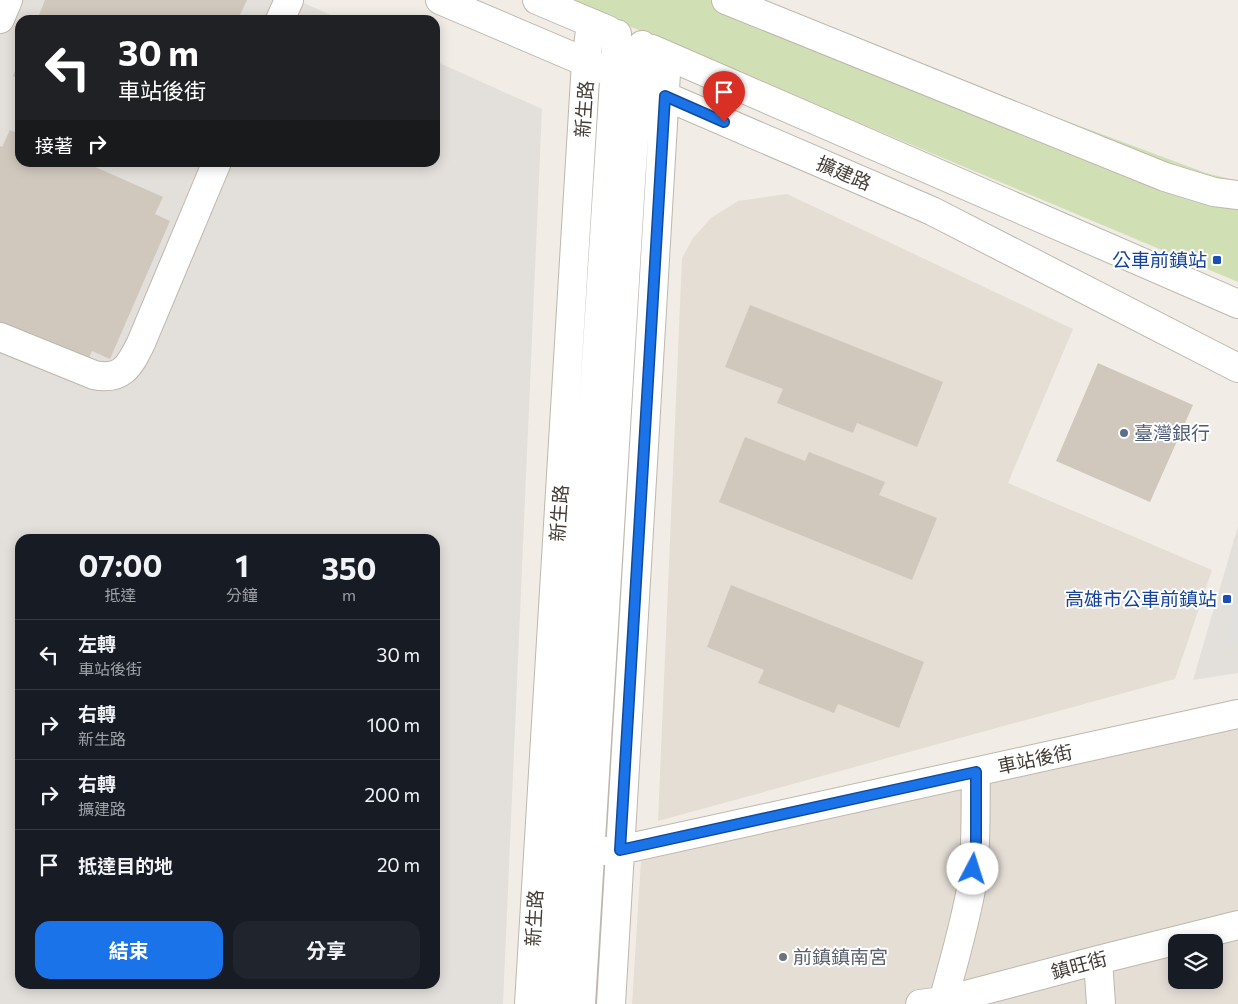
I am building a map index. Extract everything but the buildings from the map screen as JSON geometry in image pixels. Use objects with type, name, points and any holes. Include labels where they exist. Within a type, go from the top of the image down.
[{"type":"street","points":[[0,20],[8,0]]},
{"type":"street","points":[[282,15],[289,0]]},
{"type":"street","name":"擴建路","points":[[440,0],[932,211],[1238,368]]},
{"type":"street","name":"擴建路","points":[[537,0],[1238,304]]},
{"type":"street","points":[[726,0],[1165,177],[1214,192],[1238,195]]},
{"type":"street","name":"新生路","points":[[529,1004],[586,62],[591,23]]},
{"type":"street","name":"新生路","points":[[581,1004],[577,853],[613,74],[617,34]]},
{"type":"street","name":"新生路","points":[[555,1004],[577,853],[642,45]]},
{"type":"street","points":[[611,1004],[668,56]]},
{"type":"street","points":[[0,337],[94,375],[112,377],[121,372],[133,359],[141,342],[215,167]]},
{"type":"street","name":"車站後街","points":[[538,852],[577,853],[620,850],[1238,714]]},
{"type":"street","points":[[932,1002],[964,922],[972,883],[976,841],[976,772]]},
{"type":"street","name":"鎮旺街","points":[[932,1002],[1238,925]]},
{"type":"street","points":[[1098,960],[1101,1004]]},
{"type":"shaded area","points":[[0,0],[297,0],[331,15],[15,15],[15,167],[440,167],[440,63],[542,109],[503,1004],[0,1004]]},
{"type":"shaded area","points":[[787,194],[1073,329],[1008,483],[1212,570],[1175,679],[658,821],[682,258],[693,238],[711,218],[738,201]]},
{"type":"shaded area","name":"高雄市公車前鎮站","points":[[1238,526],[1238,673],[1193,680]]},
{"type":"shaded area","points":[[1238,590],[1238,643],[1224,643]]},
{"type":"shaded area","points":[[1238,723],[1238,1004],[632,1004],[641,861]]},
{"type":"green space","points":[[567,0],[742,0],[1206,173],[1238,181],[1238,282]]},
{"type":"place","name":"公車前鎮站","points":[[1217,260]]},
{"type":"place","name":"臺灣銀行","points":[[1124,433]]},
{"type":"place","name":"高雄市公車前鎮站","points":[[1227,599]]},
{"type":"place","name":"前鎮鎮南宮","points":[[783,957]]},
{"type":"route","points":[[724,122],[665,96],[620,850],[976,772],[976,841],[973,869]]}]
